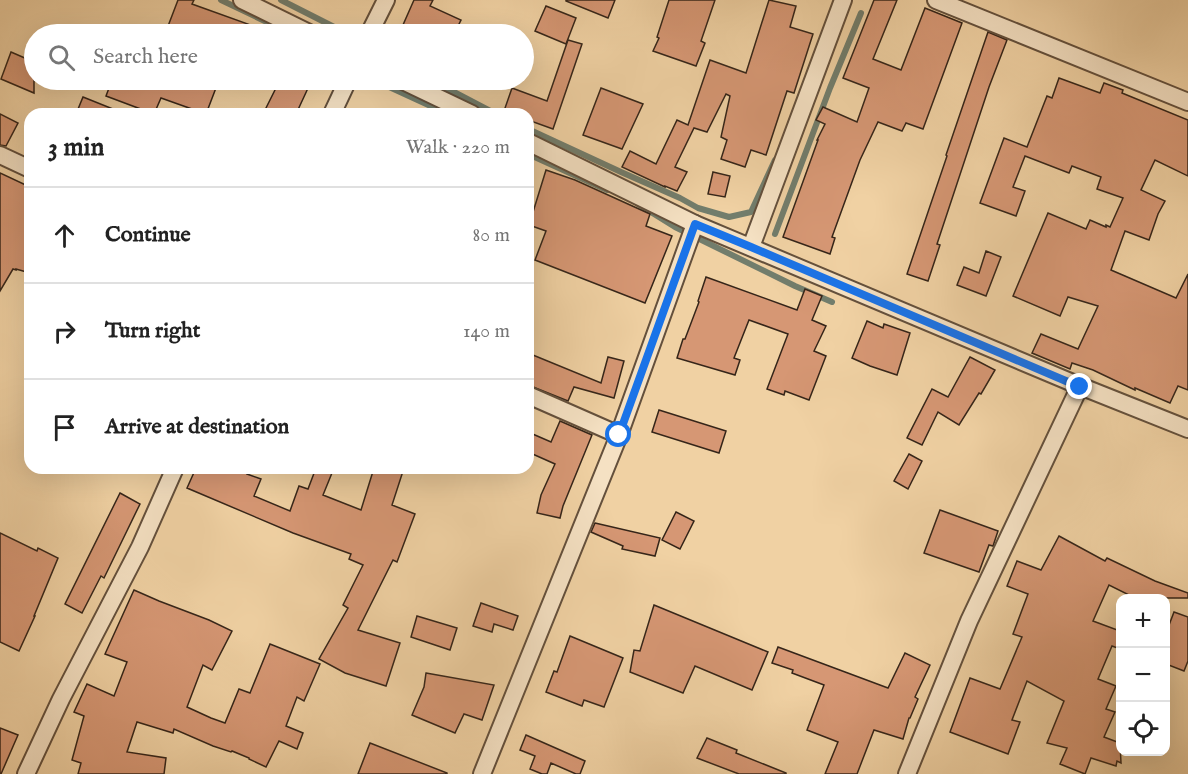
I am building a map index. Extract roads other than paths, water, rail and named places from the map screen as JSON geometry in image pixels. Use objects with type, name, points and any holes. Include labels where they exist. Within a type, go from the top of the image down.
[{"type":"street","points":[[242,0],[291,24]]},
{"type":"street","points":[[374,24],[386,0]]},
{"type":"street","points":[[751,247],[843,0]]},
{"type":"street","points":[[936,0],[1188,102]]},
{"type":"street","points":[[335,108],[343,90]]},
{"type":"street","points":[[422,90],[459,108]]},
{"type":"street","points":[[534,145],[695,224],[1080,387],[1188,429]]},
{"type":"street","points":[[0,155],[24,166]]},
{"type":"street","points":[[482,774],[619,435],[695,224]]},
{"type":"street","points":[[906,774],[969,621],[1080,387]]},
{"type":"street","points":[[534,398],[619,435]]},
{"type":"street","points":[[26,774],[61,699],[140,547],[172,474]]},
{"type":"waterway","points":[[221,0],[271,24]]},
{"type":"waterway","points":[[281,0],[328,24]]},
{"type":"waterway","points":[[775,234],[861,13]]},
{"type":"waterway","points":[[396,90],[435,108]]},
{"type":"waterway","points":[[450,90],[485,108]]},
{"type":"waterway","points":[[534,132],[698,208],[729,217],[751,212],[775,160]]},
{"type":"waterway","points":[[534,157],[607,190]]},
{"type":"waterway","points":[[638,204],[675,227],[832,302]]}]
